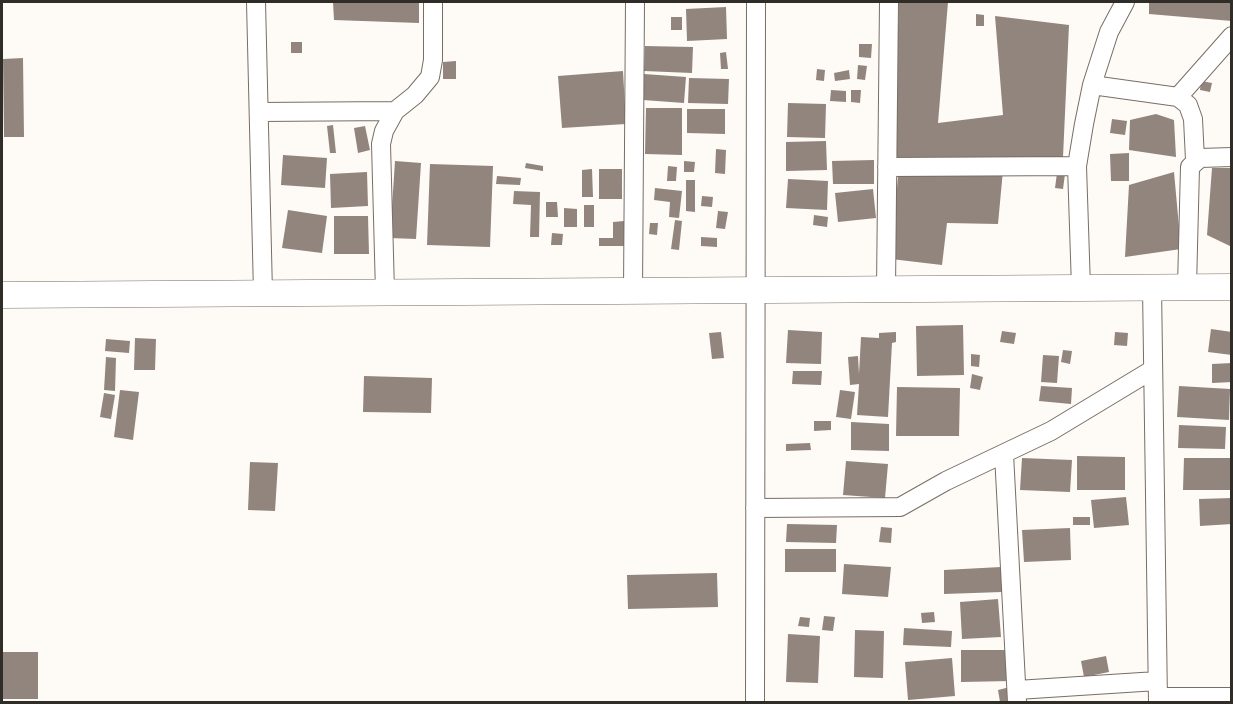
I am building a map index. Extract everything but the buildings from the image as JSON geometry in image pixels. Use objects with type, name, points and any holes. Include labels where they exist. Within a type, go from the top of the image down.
[{"type":"street","points":[[256,2],[263,293]]},
{"type":"street","points":[[385,292],[381,144],[384,131],[395,111],[415,95],[429,76],[434,60],[434,2]]},
{"type":"street","points":[[633,291],[635,2]]},
{"type":"street","points":[[755,702],[756,2]]},
{"type":"street","points":[[886,289],[889,2]]},
{"type":"street","points":[[1081,288],[1077,166],[1092,85],[1109,32],[1125,2]]},
{"type":"street","points":[[1178,97],[1232,36]]},
{"type":"street","points":[[1211,58],[1232,58]]},
{"type":"street","points":[[1092,85],[1178,97],[1188,105],[1192,119],[1196,160]]},
{"type":"street","points":[[259,112],[395,111]]},
{"type":"street","points":[[1187,287],[1190,167],[1196,160],[1232,157]]},
{"type":"street","points":[[887,167],[1077,166]]},
{"type":"street","points":[[1152,287],[1158,693]]},
{"type":"street","points":[[2,295],[1232,287]]},
{"type":"street","points":[[755,508],[900,507],[946,481],[1051,431],[1152,370]]},
{"type":"street","points":[[1004,454],[1017,696],[1158,693],[1232,696]]}]
